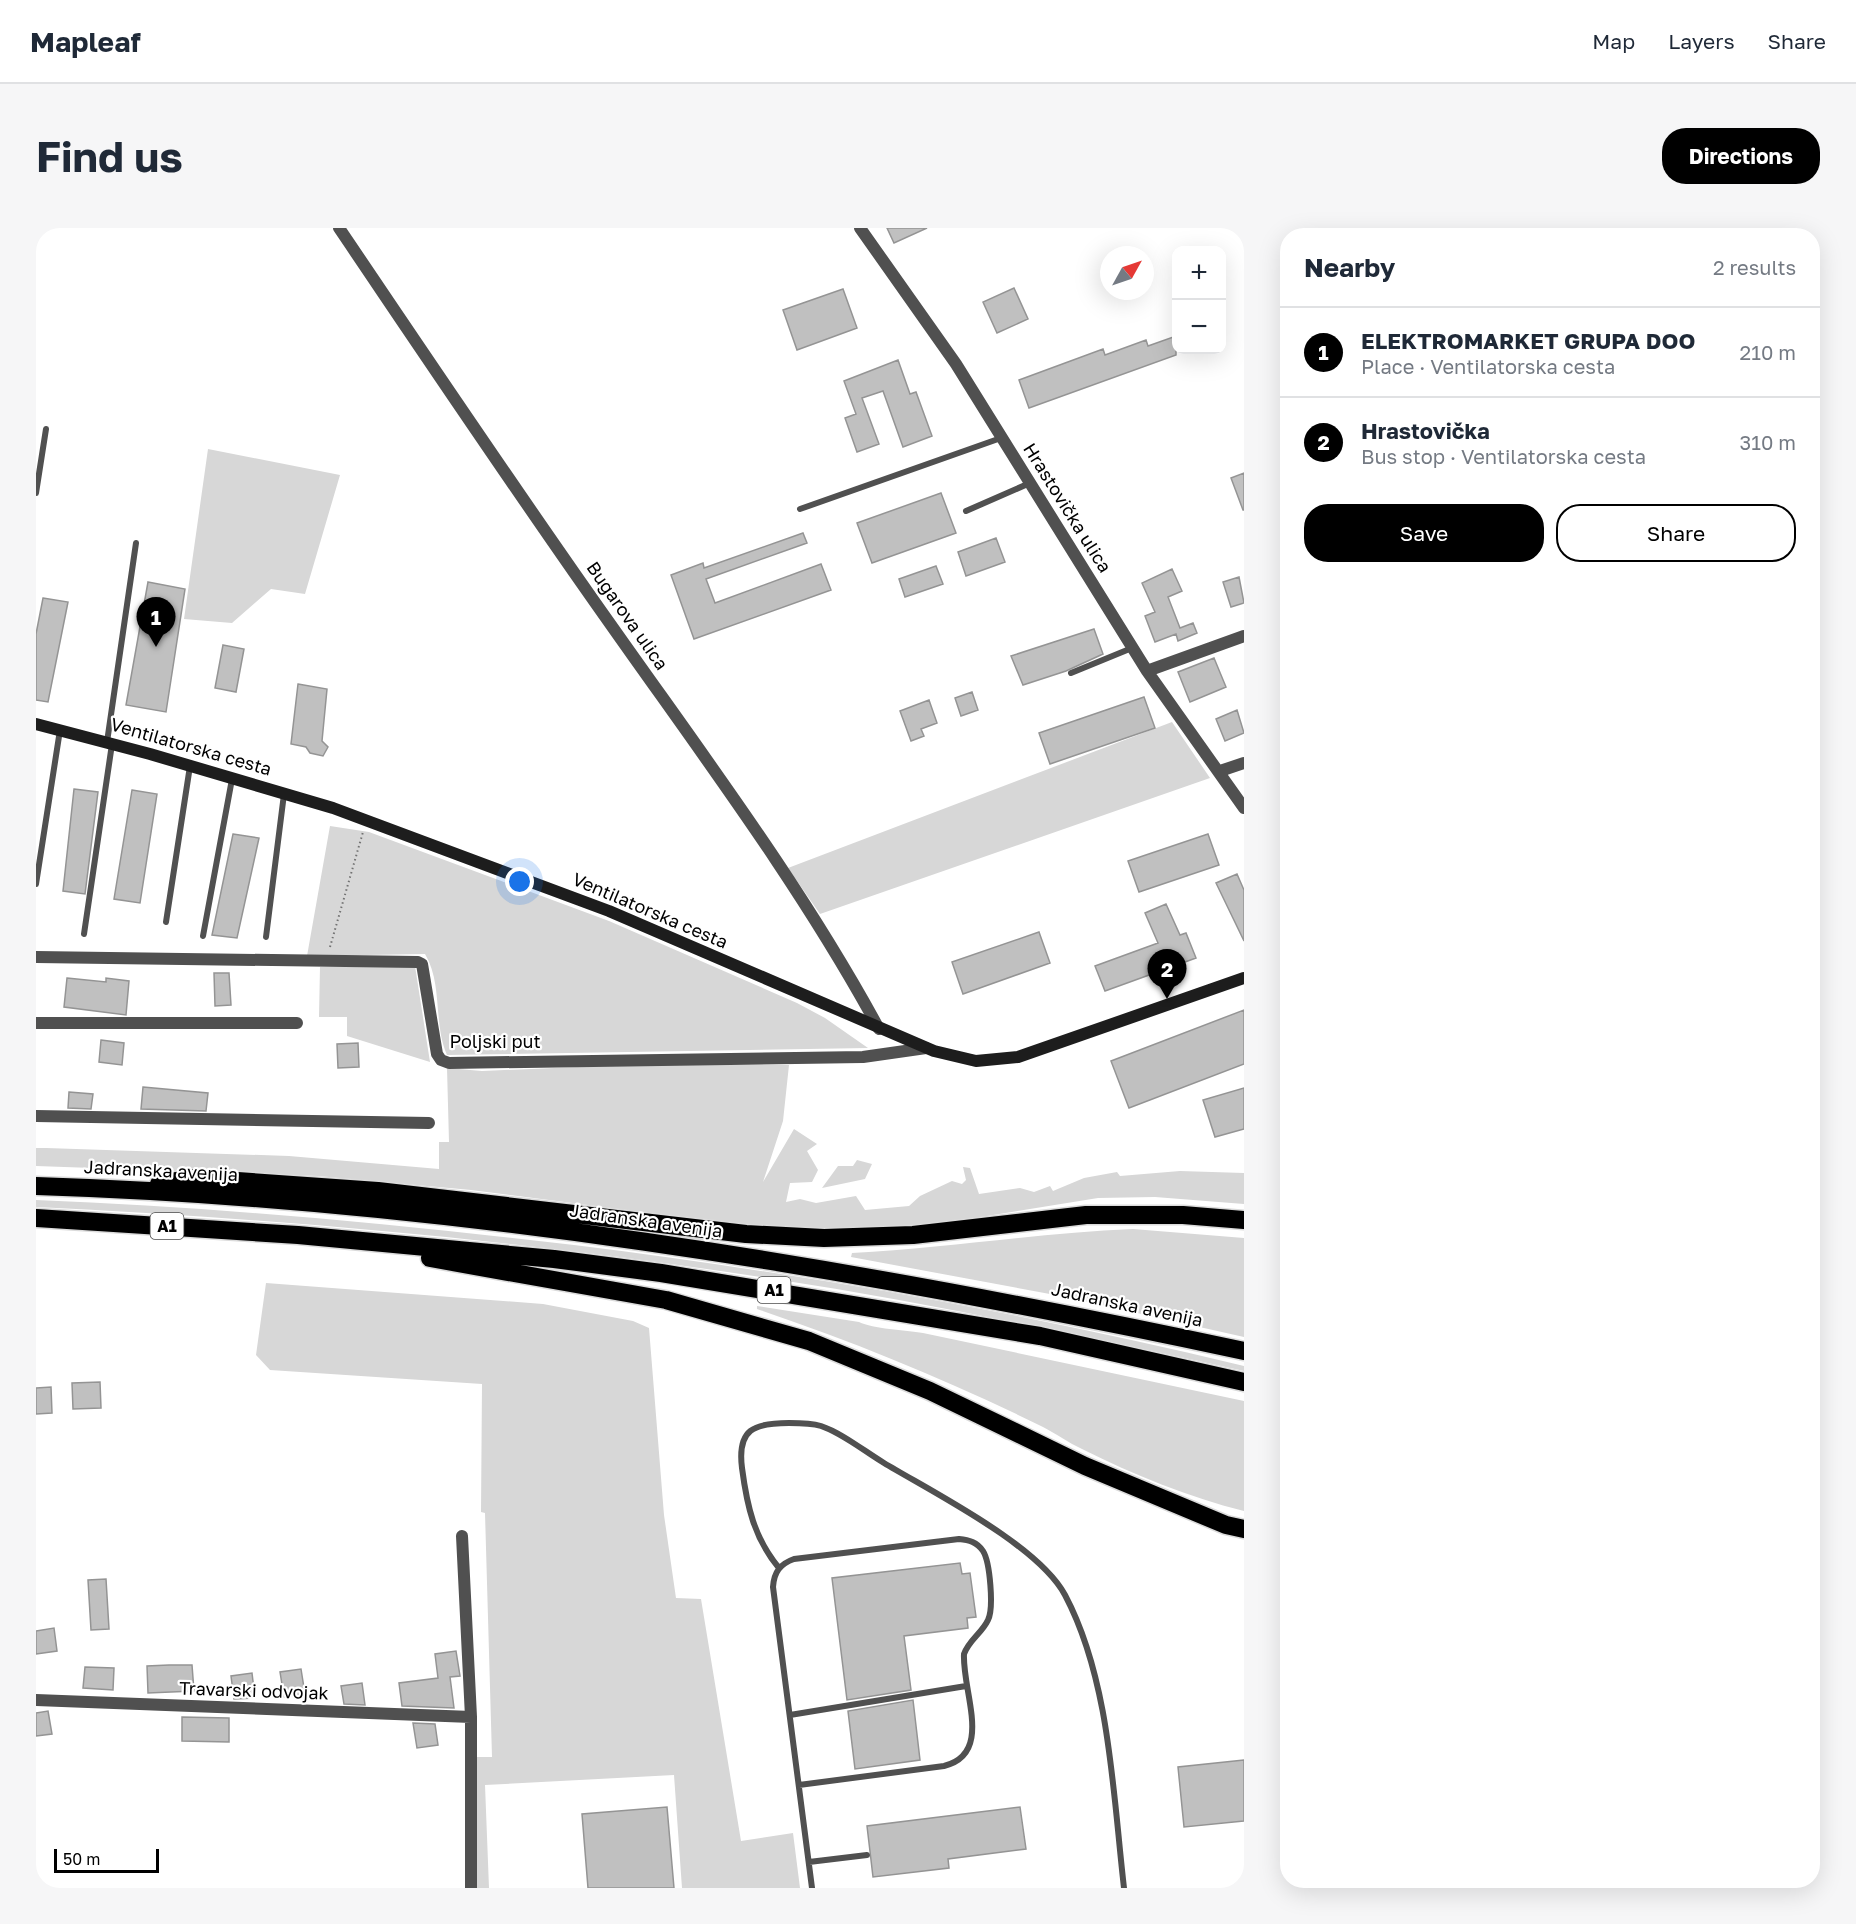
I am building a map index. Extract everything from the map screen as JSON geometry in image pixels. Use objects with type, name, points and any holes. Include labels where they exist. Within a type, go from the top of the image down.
[{"type":"highway","points":[[130,1189],[195,1178],[254,1181],[378,1191],[746,1233],[824,1238],[913,1235],[1086,1215],[1183,1215],[1244,1220]]},
{"type":"highway","name":"Jadranska avenija","points":[[36,1186],[130,1189],[275,1200],[674,1245],[1016,1303],[1244,1351]]},
{"type":"highway","name":"A1","points":[[36,1218],[298,1235],[543,1258],[661,1273],[1040,1336],[1244,1382]]},
{"type":"highway","points":[[298,1235],[666,1300],[809,1341],[930,1390],[1084,1466],[1195,1510],[1226,1525],[1244,1529]]},
{"type":"highway","points":[[1195,1510],[1244,1517]]},
{"type":"main road","name":"Ventilatorska cesta","points":[[36,724],[190,765],[367,820],[609,911],[926,1048],[976,1061],[1018,1057],[1166,1008],[1244,978]]},
{"type":"street","name":"Bugarova ulica","points":[[339,228],[529,509],[702,753],[839,955],[879,1029]]},
{"type":"street","name":"Hrastovička ulica","points":[[860,228],[956,364],[1147,671],[1244,808]]},
{"type":"street","points":[[1147,671],[1244,636]]},
{"type":"street","points":[[1220,771],[1244,763]]},
{"type":"street","name":"Poljski put","points":[[36,957],[319,960],[422,964],[437,1054],[441,1060],[449,1063],[863,1057],[926,1048]]},
{"type":"street","points":[[36,1023],[297,1023]]},
{"type":"street","points":[[36,1116],[429,1123]]},
{"type":"street","points":[[462,1536],[471,1717],[471,1888]]},
{"type":"street","name":"Travarski odvojak","points":[[36,1700],[471,1717]]},
{"type":"lane","points":[[36,493],[46,429]]},
{"type":"lane","points":[[800,509],[1002,438]]},
{"type":"lane","points":[[966,511],[1030,483]]},
{"type":"lane","points":[[84,934],[136,543]]},
{"type":"lane","points":[[1071,673],[1132,647]]},
{"type":"lane","points":[[36,885],[60,729]]},
{"type":"lane","points":[[166,922],[190,765]]},
{"type":"lane","points":[[203,936],[232,778]]},
{"type":"lane","points":[[266,937],[284,793]]},
{"type":"lane","points":[[778,1568],[764,1547],[749,1515],[740,1450],[745,1436],[752,1429],[767,1423],[822,1426],[974,1517],[1042,1564],[1066,1596],[1087,1650],[1106,1734],[1124,1888]]},
{"type":"lane","points":[[799,1785],[944,1766],[962,1759],[972,1746],[973,1734],[963,1654],[988,1619],[992,1607],[987,1558],[979,1546],[969,1540],[794,1559],[778,1568],[774,1576],[773,1587],[812,1888]]},
{"type":"lane","points":[[790,1715],[966,1686]]},
{"type":"lane","points":[[808,1862],[867,1855]]},
{"type":"path","points":[[319,960],[330,947],[353,858],[367,820]]},
{"type":"shaded area","points":[[208,449],[340,475],[305,594],[271,589],[232,623],[184,619]]},
{"type":"shaded area","points":[[1172,722],[1210,778],[820,914],[788,868]]},
{"type":"shaded area","points":[[330,826],[369,832],[609,921],[797,1003],[825,1018],[868,1048],[447,1055],[440,1030],[434,978],[425,954],[307,956]]},
{"type":"shaded area","points":[[415,966],[430,1062],[347,1036],[347,1017],[319,1017],[320,967]]},
{"type":"shaded area","points":[[624,1065],[789,1065],[783,1121],[763,1182],[794,1129],[817,1144],[807,1151],[818,1170],[812,1182],[790,1183],[786,1202],[800,1199],[816,1203],[856,1196],[865,1210],[909,1206],[920,1196],[952,1181],[962,1184],[966,1180],[963,1167],[970,1168],[979,1194],[1020,1188],[1034,1192],[1050,1186],[1053,1191],[1084,1178],[1117,1172],[1120,1176],[1180,1171],[1244,1173],[1244,1204],[1155,1197],[1098,1198],[931,1225],[830,1230],[752,1226],[471,1190],[318,1176],[36,1166],[36,1148],[46,1148],[289,1156],[439,1169],[439,1142],[449,1142],[447,1068],[482,1071]]},
{"type":"shaded area","points":[[857,1160],[872,1164],[865,1179],[822,1188],[838,1166],[853,1166]]},
{"type":"shaded area","points":[[36,1200],[171,1207],[373,1223],[574,1245],[743,1268],[827,1281],[1078,1328],[1244,1366],[1244,1371],[951,1310],[833,1288],[682,1265],[406,1233],[221,1218],[36,1207]]},
{"type":"shaded area","points":[[1133,1229],[1244,1238],[1244,1337],[1066,1297],[851,1257],[852,1253]]},
{"type":"shaded area","points":[[266,1283],[543,1304],[633,1321],[649,1328],[664,1515],[676,1598],[701,1599],[741,1841],[793,1833],[800,1888],[682,1888],[674,1775],[485,1785],[489,1888],[476,1888],[475,1757],[492,1757],[485,1513],[481,1512],[482,1384],[270,1370],[256,1355]]},
{"type":"shaded area","points":[[757,1306],[859,1322],[881,1328],[923,1333],[1244,1401],[1244,1511],[1202,1499],[1121,1468],[974,1394],[867,1349],[757,1309]]},
{"type":"building","points":[[887,228],[927,228],[894,243]]},
{"type":"building","points":[[1014,288],[1028,319],[997,333],[983,302]]},
{"type":"building","points":[[843,289],[857,328],[797,350],[783,310]]},
{"type":"building","points":[[1172,337],[1172,354],[1176,355],[1029,408],[1019,380],[1103,349],[1105,355],[1146,340],[1148,346]]},
{"type":"building","points":[[898,360],[910,394],[916,392],[932,436],[903,447],[883,391],[862,398],[879,444],[857,452],[845,418],[856,414],[844,381]]},
{"type":"building","points":[[1244,473],[1244,510],[1243,510],[1231,478]]},
{"type":"building","points":[[941,493],[956,533],[872,563],[857,523]]},
{"type":"building","points":[[803,533],[807,543],[706,579],[715,603],[821,564],[831,590],[694,639],[671,575],[703,563],[704,568]]},
{"type":"building","points":[[996,538],[1005,562],[966,576],[958,552]]},
{"type":"building","points":[[936,566],[943,584],[905,597],[899,579]]},
{"type":"building","points":[[1172,569],[1182,591],[1168,597],[1180,628],[1193,623],[1197,633],[1178,641],[1176,634],[1155,642],[1145,616],[1155,612],[1142,583]]},
{"type":"building","points":[[1239,577],[1244,603],[1231,607],[1223,582]]},
{"type":"building","points":[[148,582],[185,589],[166,712],[126,705]]},
{"type":"building","points":[[43,598],[68,602],[48,702],[36,700],[36,634]]},
{"type":"building","points":[[1094,629],[1103,654],[1066,671],[1023,685],[1011,656]]},
{"type":"building","points":[[223,645],[244,649],[236,692],[215,688]]},
{"type":"building","points":[[1214,658],[1226,687],[1190,702],[1178,672]]},
{"type":"building","points":[[298,684],[327,689],[322,741],[328,747],[323,756],[310,753],[306,747],[291,744]]},
{"type":"building","points":[[972,692],[978,710],[961,716],[955,698]]},
{"type":"building","points":[[1144,697],[1155,728],[1050,764],[1039,733]]},
{"type":"building","points":[[929,700],[937,723],[921,729],[924,736],[911,741],[900,711]]},
{"type":"building","points":[[1237,710],[1244,733],[1225,741],[1216,719]]},
{"type":"building","points":[[74,789],[98,792],[85,894],[63,891]]},
{"type":"building","points":[[132,790],[157,794],[140,903],[114,899]]},
{"type":"building","points":[[233,834],[259,838],[237,938],[212,935]]},
{"type":"building","points":[[1208,834],[1219,865],[1139,892],[1128,861]]},
{"type":"building","points":[[1237,874],[1244,890],[1244,941],[1216,883]]},
{"type":"building","points":[[1166,904],[1180,935],[1186,933],[1196,958],[1105,991],[1095,966],[1158,943],[1145,913]]},
{"type":"building","points":[[1039,932],[1050,963],[963,994],[952,962]]},
{"type":"building","points":[[214,973],[229,973],[231,1005],[215,1006]]},
{"type":"building","points":[[67,978],[106,982],[106,978],[129,981],[126,1015],[64,1007]]},
{"type":"building","points":[[1244,1010],[1244,1064],[1129,1108],[1111,1061]]},
{"type":"building","points":[[101,1040],[124,1043],[122,1065],[99,1062]]},
{"type":"building","points":[[358,1043],[359,1067],[338,1068],[337,1044]]},
{"type":"building","points":[[143,1087],[208,1093],[206,1111],[141,1109]]},
{"type":"building","points":[[1244,1088],[1244,1129],[1215,1137],[1203,1100]]},
{"type":"building","points":[[69,1092],[93,1094],[91,1109],[68,1108]]},
{"type":"building","points":[[100,1382],[101,1408],[73,1409],[72,1383]]},
{"type":"building","points":[[51,1387],[52,1413],[36,1414],[36,1388]]},
{"type":"building","points":[[960,1563],[962,1574],[970,1573],[976,1617],[967,1618],[968,1628],[904,1636],[911,1690],[847,1700],[832,1578]]},
{"type":"building","points":[[106,1579],[109,1629],[91,1630],[88,1580]]},
{"type":"building","points":[[54,1628],[57,1651],[36,1654],[36,1631]]},
{"type":"building","points":[[456,1651],[460,1676],[450,1677],[454,1708],[402,1706],[399,1683],[438,1678],[435,1654]]},
{"type":"building","points":[[192,1665],[194,1691],[148,1693],[147,1666]]},
{"type":"building","points":[[85,1667],[114,1668],[113,1690],[83,1688]]},
{"type":"building","points":[[301,1669],[305,1694],[284,1697],[280,1672]]},
{"type":"building","points":[[252,1673],[255,1698],[234,1699],[231,1676]]},
{"type":"building","points":[[362,1683],[365,1705],[344,1704],[341,1686]]},
{"type":"building","points":[[913,1700],[920,1760],[855,1769],[848,1711]]},
{"type":"building","points":[[48,1711],[52,1734],[36,1736],[36,1713]]},
{"type":"building","points":[[182,1717],[229,1718],[229,1742],[182,1741]]},
{"type":"building","points":[[413,1723],[435,1724],[438,1745],[417,1748]]},
{"type":"building","points":[[1244,1760],[1244,1821],[1184,1827],[1178,1767]]},
{"type":"building","points":[[667,1807],[674,1888],[588,1888],[582,1814]]},
{"type":"building","points":[[1020,1807],[1026,1849],[948,1859],[949,1868],[873,1877],[867,1826]]},
{"type":"place","name":"ELEKTROMARKET GRUPA DOO","points":[[156,647]]},
{"type":"place","name":"Hrastovička","points":[[1167,999]]}]
